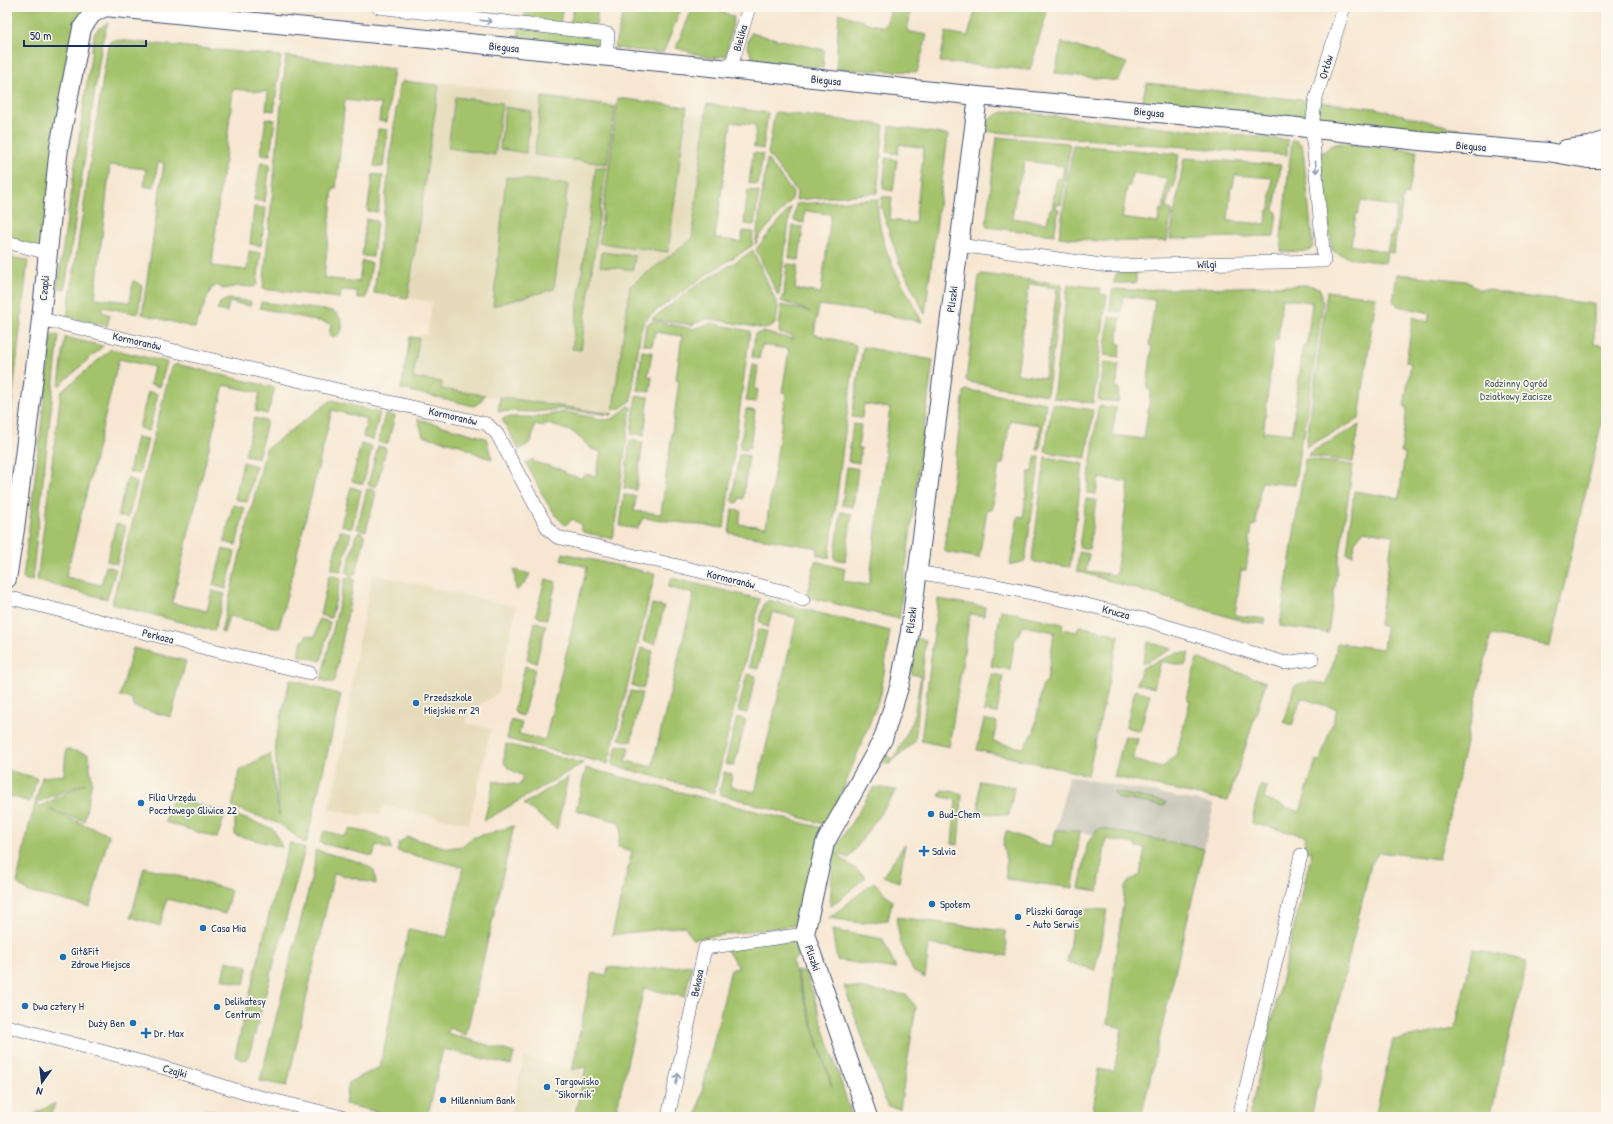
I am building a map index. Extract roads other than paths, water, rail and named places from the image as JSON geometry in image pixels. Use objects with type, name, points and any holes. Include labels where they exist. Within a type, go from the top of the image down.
[{"type":"street","name":"Biegusa","points":[[111,7],[1419,141],[1548,152],[1588,159],[1606,159]]},
{"type":"street","name":"Czapli","points":[[7,579],[15,529],[41,318],[59,147],[82,28],[92,14],[111,7]]},
{"type":"street","points":[[378,7],[608,34],[606,57]]},
{"type":"street","name":"Bielika","points":[[730,70],[749,7]]},
{"type":"street","name":"Orłów","points":[[1312,129],[1315,101],[1344,7]]},
{"type":"street","name":"Pliszki","points":[[868,1117],[805,934],[825,843],[883,738],[900,684],[910,632],[916,572],[978,96]]},
{"type":"street","name":"Wilgi","points":[[959,246],[1108,266],[1324,261],[1312,129]]},
{"type":"street","name":"Biegusa","points":[[1548,152],[1590,146],[1606,140]]},
{"type":"street","points":[[7,242],[48,253]]},
{"type":"street","name":"Kormoranów","points":[[41,318],[376,399],[487,424],[497,434],[548,529],[557,537],[786,592],[803,600]]},
{"type":"street","name":"Krucza","points":[[916,572],[994,585],[1079,603],[1143,619],[1285,663],[1312,659]]},
{"type":"street","name":"Perkoza","points":[[7,597],[213,650],[310,673]]},
{"type":"street","points":[[1239,1117],[1302,854]]},
{"type":"street","name":"Bekasa","points":[[668,1117],[705,948],[805,934]]},
{"type":"street","name":"Czajki","points":[[7,1026],[172,1070],[248,1094],[342,1117]]},
{"type":"place","name":"Przedszkole Miejskie nr 29","points":[[416,703]]},
{"type":"place","name":"Filia Urzędu Pocztowego Gliwice 22","points":[[141,803]]},
{"type":"place","name":"Bud-Chem","points":[[931,814]]},
{"type":"place","name":"Salvia","points":[[924,851]]},
{"type":"place","name":"Społem","points":[[932,904]]},
{"type":"place","name":"Pliszki Garage - Auto Serwis","points":[[1018,917]]},
{"type":"place","name":"Casa Mia","points":[[203,928]]},
{"type":"place","name":"Git&Fit Zdrowe Miejsce","points":[[63,957]]},
{"type":"place","name":"Dwa cztery H","points":[[25,1006]]},
{"type":"place","name":"Delikatesy Centrum","points":[[217,1007]]},
{"type":"place","name":"Duży Ben","points":[[133,1023]]},
{"type":"place","name":"Dr. Max","points":[[146,1033]]},
{"type":"place","name":"Targowisko \"Sikornik\"","points":[[547,1087]]},
{"type":"place","name":"Millennium Bank","points":[[443,1100]]},
{"type":"park label","name":"Rodzinny Ogród Działkowy Zacisze","points":[[1516,389]]}]
